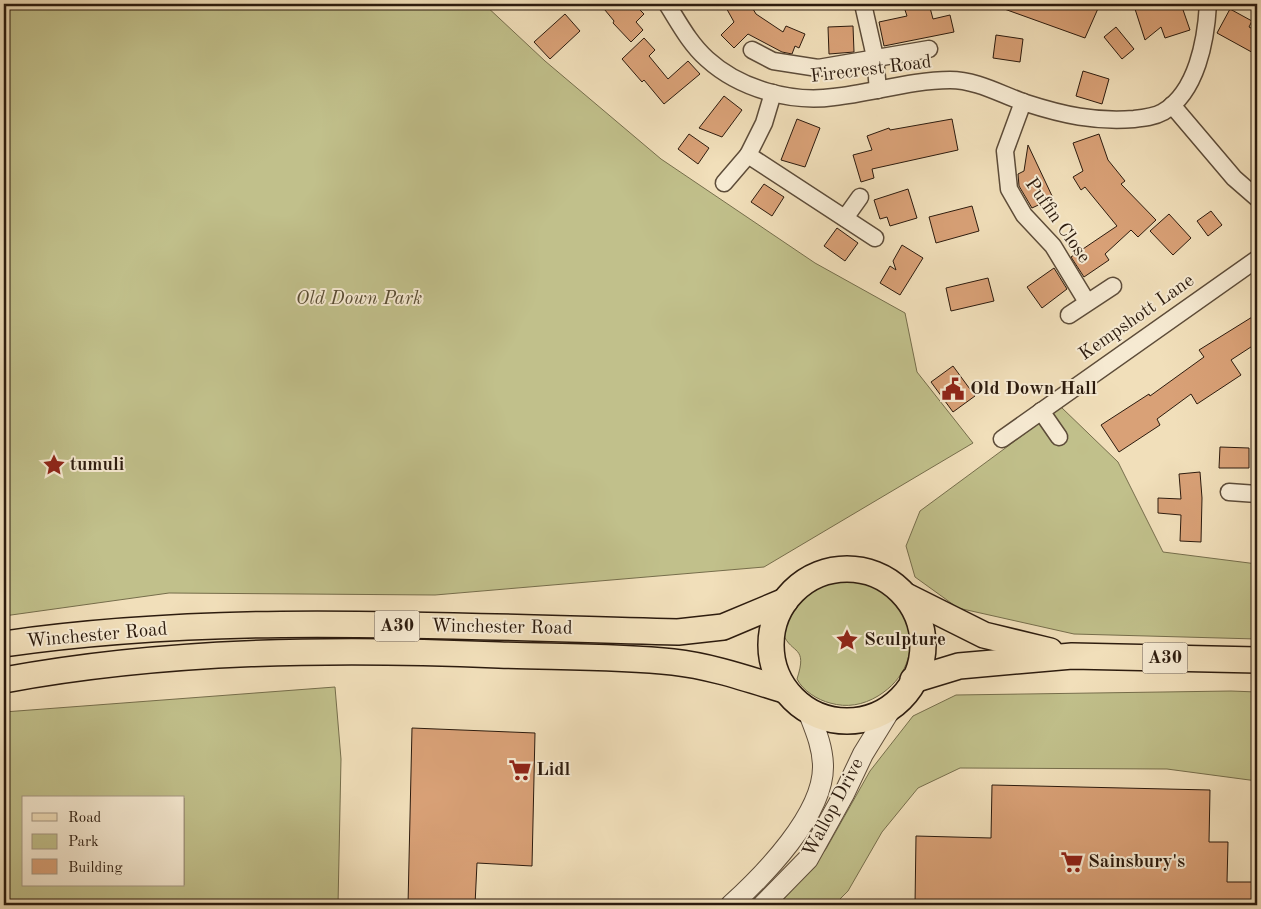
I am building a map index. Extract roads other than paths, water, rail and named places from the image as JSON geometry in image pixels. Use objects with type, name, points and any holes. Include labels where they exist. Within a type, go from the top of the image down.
[{"type":"main road","points":[[841,569],[867,572],[880,578],[901,594],[913,607],[920,620],[924,639],[923,658],[913,680],[895,702],[875,714],[858,718],[831,718],[808,711],[784,690],[772,664],[770,642],[774,621],[785,601],[816,577],[841,569]]},
{"type":"main road","name":"A30","points":[[901,594],[931,611],[984,635],[1072,656]]},
{"type":"main road","name":"Winchester Road","points":[[4,644],[147,630],[259,626],[351,625],[678,632],[723,627],[785,601]]},
{"type":"main road","name":"Winchester Road","points":[[4,680],[146,661],[266,654],[439,653],[674,662],[745,678],[784,690]]},
{"type":"main road","name":"A30","points":[[913,680],[959,666],[1072,656],[1257,660]]},
{"type":"street","name":"Firecrest Road","points":[[668,4],[684,30],[707,59],[736,78],[773,94],[818,99],[950,80],[978,85],[1023,102],[1070,116],[1112,120],[1153,116],[1172,105]]},
{"type":"street","points":[[863,4],[875,57],[878,90]]},
{"type":"street","points":[[1208,4],[1197,64],[1186,87],[1172,105],[1234,178],[1257,198]]},
{"type":"street","points":[[752,50],[773,61],[818,68],[929,49]]},
{"type":"street","points":[[724,183],[748,155],[764,123],[773,94]]},
{"type":"street","name":"Puffin Close","points":[[1023,102],[1005,151],[1005,170],[1009,189],[1024,215],[1053,246],[1087,302]]},
{"type":"street","points":[[748,155],[875,238]]},
{"type":"street","points":[[845,218],[860,197]]},
{"type":"street","name":"Kempshott Lane","points":[[1002,439],[1257,259]]},
{"type":"street","points":[[1069,315],[1113,286]]},
{"type":"street","points":[[1041,411],[1059,437]]},
{"type":"street","points":[[1230,492],[1257,494]]},
{"type":"street","name":"Wallop Drive","points":[[763,905],[808,859],[844,794],[863,754],[895,702]]},
{"type":"street","name":"Wallop Drive","points":[[731,905],[782,854],[814,800],[823,775],[822,750],[808,711]]},
{"type":"place","name":"Old Down Hall","points":[[953,389]]},
{"type":"place","name":"tumuli","points":[[54,465]]},
{"type":"place","name":"Sculpture","points":[[847,640]]},
{"type":"place","name":"Lidl","points":[[520,770]]},
{"type":"place","name":"Sainsbury's","points":[[1072,862]]},
{"type":"park label","name":"Old Down Park","points":[[359,299]]}]
